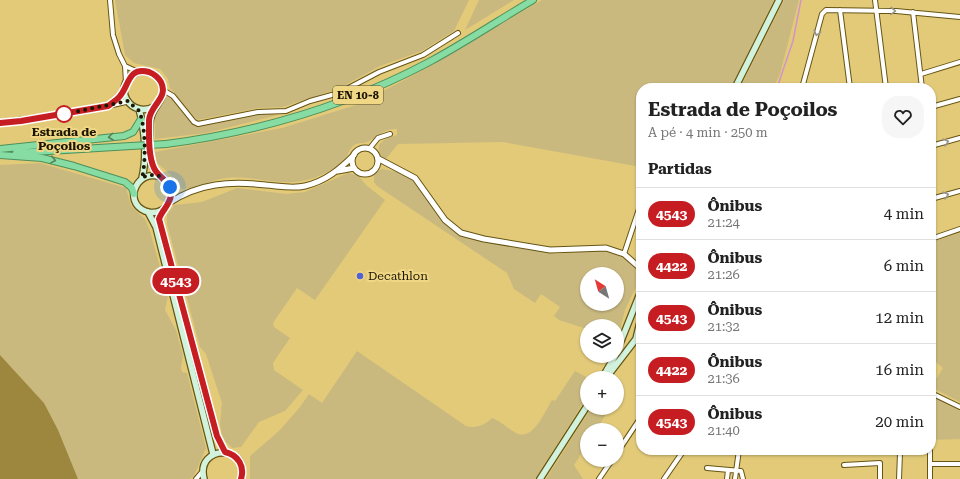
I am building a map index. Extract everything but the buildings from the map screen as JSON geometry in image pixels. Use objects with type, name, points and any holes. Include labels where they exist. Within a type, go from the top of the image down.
[{"type":"highway","name":"EN 10-8","points":[[131,146],[166,144],[237,132],[286,120],[366,92],[432,60],[532,0]]},
{"type":"highway","points":[[0,149],[124,136],[133,132],[142,119]]},
{"type":"highway","points":[[0,149],[131,146]]},
{"type":"highway","points":[[0,155],[131,146]]},
{"type":"highway","points":[[0,155],[42,158],[69,164],[124,182],[132,188],[134,194]]},
{"type":"main road","points":[[738,83],[779,0]]},
{"type":"main road","points":[[156,106],[150,109],[139,109],[128,101],[124,90],[126,82],[129,78],[138,72],[150,72],[155,75],[162,84],[162,96],[156,106],[151,112],[149,119],[151,157],[154,168],[170,187],[171,197],[162,210],[159,218],[210,412],[217,436],[225,452]]},
{"type":"main road","points":[[139,109],[142,119],[144,165],[142,178]]},
{"type":"main road","points":[[161,177],[151,175],[142,178],[136,185],[134,194],[139,207],[148,212],[162,210]]},
{"type":"main road","points":[[148,212],[156,227],[214,454]]},
{"type":"main road","points":[[636,304],[625,333],[626,340],[630,342],[636,339]]},
{"type":"main road","points":[[625,333],[633,330],[636,337]]},
{"type":"main road","points":[[612,371],[636,340]]},
{"type":"main road","points":[[540,479],[581,415]]},
{"type":"main road","points":[[204,479],[202,472],[205,462],[214,454],[225,452],[232,454],[240,463],[242,468],[241,479]]},
{"type":"street","points":[[110,0],[116,44],[125,66],[126,82]]},
{"type":"street","points":[[875,0],[885,83]]},
{"type":"street","points":[[803,83],[822,14],[826,10],[877,10],[960,17]]},
{"type":"street","points":[[840,10],[849,83]]},
{"type":"street","points":[[913,12],[922,83]]},
{"type":"street","points":[[163,90],[173,96],[194,122],[198,124],[258,112],[286,111],[310,101],[339,93],[384,69],[423,55],[458,33]]},
{"type":"street","points":[[921,74],[960,62]]},
{"type":"street","points":[[125,66],[138,72]]},
{"type":"street","points":[[108,106],[120,97],[124,90]]},
{"type":"street","points":[[936,106],[960,99]]},
{"type":"street","points":[[0,123],[21,121],[108,106],[128,101]]},
{"type":"street","points":[[370,148],[378,138],[390,134]]},
{"type":"street","points":[[936,145],[960,138]]},
{"type":"street","points":[[168,203],[182,194],[230,182],[285,187],[304,186],[324,179],[338,171],[354,155],[361,148],[370,148],[376,152],[378,159],[377,167],[375,170],[367,174],[360,173],[354,168],[352,160],[354,155]]},
{"type":"street","points":[[378,159],[390,166],[409,173],[415,178],[445,220],[461,232],[484,239],[550,250],[606,248],[624,254],[636,264]]},
{"type":"street","points":[[377,167],[390,166]]},
{"type":"street","points":[[338,171],[354,168]]},
{"type":"street","points":[[170,187],[182,194]]},
{"type":"street","points":[[936,198],[960,191]]},
{"type":"street","points":[[624,254],[636,216]]},
{"type":"street","points":[[936,237],[960,229]]},
{"type":"street","points":[[936,395],[960,407]]},
{"type":"street","points":[[624,442],[636,424]]},
{"type":"street","points":[[664,479],[681,455]]},
{"type":"street","points":[[735,479],[738,455]]},
{"type":"street","points":[[899,479],[900,455]]},
{"type":"street","points":[[930,455],[930,479]]},
{"type":"street","points":[[844,465],[880,463],[880,479]]},
{"type":"street","points":[[930,464],[960,464]]},
{"type":"street","points":[[599,479],[607,467]]},
{"type":"street","points":[[707,468],[743,473],[743,479]]},
{"type":"street","points":[[727,479],[728,470]]},
{"type":"street","points":[[196,479],[202,472]]},
{"type":"shaded area","points":[[115,0],[469,0],[454,31],[422,51],[380,66],[340,88],[283,107],[259,108],[197,120],[170,88],[168,79],[160,69],[134,63],[125,55]]},
{"type":"shaded area","points":[[479,0],[514,0],[465,30]]},
{"type":"shaded area","points":[[542,0],[774,0],[733,83],[636,83],[636,166],[503,142],[398,144],[385,160],[379,150],[380,143],[387,138],[397,135],[397,129],[387,130],[367,142],[355,145],[351,148],[344,160],[336,166],[314,178],[302,181],[280,182],[249,178],[227,178],[215,180],[189,189],[183,189],[176,184],[170,174],[157,163],[155,152],[282,128],[356,105],[412,76]]},
{"type":"shaded area","points":[[784,0],[799,0],[780,74],[776,83],[742,83]]},
{"type":"shaded area","points":[[168,95],[195,126],[264,113],[278,115],[206,133],[155,139],[155,116]]},
{"type":"shaded area","points":[[40,163],[126,188],[131,206],[145,219],[150,231],[168,296],[165,310],[176,330],[183,355],[181,368],[182,372],[187,373],[206,448],[193,477],[189,479],[78,479],[44,403],[0,355],[0,165]]},
{"type":"shaded area","points":[[382,169],[407,176],[414,181],[426,195],[447,226],[463,236],[556,254],[599,250],[624,257],[636,270],[636,287],[625,310],[623,319],[580,319],[580,327],[559,320],[554,316],[560,307],[541,294],[535,303],[514,289],[507,273],[377,186],[374,182],[374,173]]},
{"type":"shaded area","points":[[348,173],[358,175],[366,185],[385,200],[315,300],[297,288],[273,323],[274,327],[290,338],[273,363],[274,370],[303,390],[285,411],[259,422],[241,447],[232,448],[222,435],[220,424],[222,403],[206,354],[200,347],[167,224],[167,215],[174,205],[202,202],[237,188],[286,194],[305,192]]},
{"type":"shaded area","points":[[960,233],[960,402],[936,390],[936,379],[943,368],[936,362],[936,240]]},
{"type":"shaded area","points":[[357,351],[466,426],[480,426],[492,418],[516,433],[522,435],[528,433],[538,424],[552,400],[555,401],[575,371],[580,374],[580,408],[535,479],[250,479],[250,456],[279,431],[309,394],[322,403]]},
{"type":"shaded area","points":[[0,355],[44,403],[58,430],[78,479],[0,479]]},
{"type":"shaded area","points":[[936,398],[960,410],[960,439],[936,440]]},
{"type":"shaded area","points":[[587,415],[606,415],[600,423],[581,423]]},
{"type":"shaded area","points":[[580,425],[580,456],[574,465],[583,479],[546,479]]},
{"type":"waterway","points":[[779,83],[793,41],[801,0]]},
{"type":"bus line","name":"4543","points":[[0,123],[21,121],[108,106],[120,97],[126,82],[133,74],[138,72],[150,72],[159,79],[162,84],[162,96],[151,112],[149,119],[151,157],[157,173],[166,180],[170,187],[171,197],[167,206],[162,210],[159,219],[217,436],[225,452],[232,454],[240,463],[243,474],[241,479]]},
{"type":"place","name":"Estrada de Poçoilos","points":[[64,114]]},
{"type":"place","name":"Decathlon","points":[[360,276]]},
{"type":"route","points":[[64,114],[128,101],[134,108],[139,109],[142,119],[144,170],[142,178],[148,175],[158,176],[166,180],[170,187]]}]
